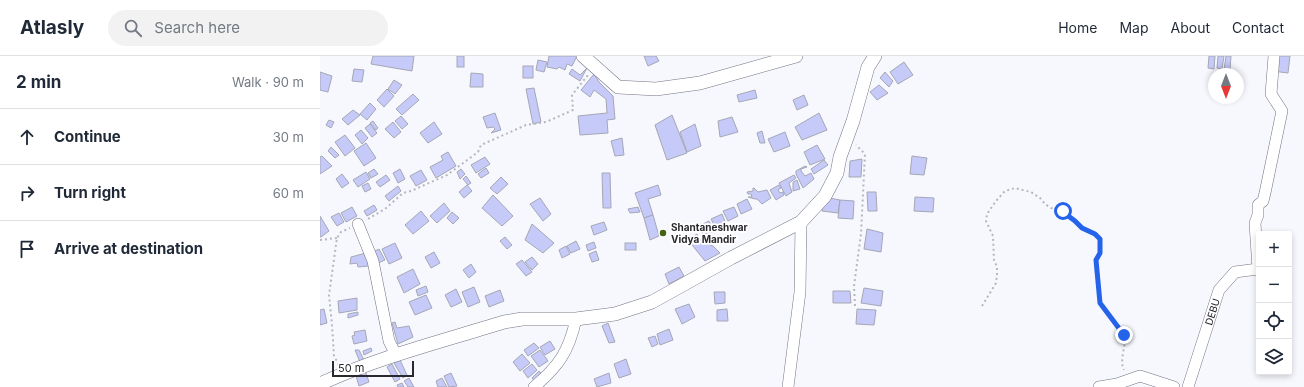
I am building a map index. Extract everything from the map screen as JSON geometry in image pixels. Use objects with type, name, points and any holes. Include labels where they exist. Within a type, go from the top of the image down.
[{"type":"street","points":[[583,56],[618,87],[656,89],[700,83],[796,56]]},
{"type":"street","points":[[320,384],[344,373],[396,355],[504,322],[522,319],[576,319],[615,314],[652,302],[731,258],[801,222],[826,196],[837,173],[840,157],[853,121],[868,67],[875,56]]},
{"type":"street","name":"DEBU","points":[[1188,387],[1219,290],[1235,272],[1258,270],[1256,223],[1258,205],[1263,201],[1266,193],[1282,111],[1271,94],[1274,56]]},
{"type":"street","points":[[788,387],[800,292],[801,222]]},
{"type":"street","points":[[358,224],[373,261],[389,341],[396,355]]},
{"type":"street","points":[[534,387],[548,376],[557,366],[572,337],[576,319]]},
{"type":"street","points":[[1099,387],[1117,384],[1140,376],[1174,387]]},
{"type":"path","points":[[344,373],[334,356],[329,296],[337,238],[341,232],[385,209],[402,193],[411,191],[447,175],[478,152],[481,145],[526,125],[546,122],[573,110],[572,95],[595,67]]},
{"type":"path","points":[[854,143],[865,154],[861,234],[854,286],[855,306]]},
{"type":"path","points":[[982,306],[996,283],[998,275],[997,266],[994,261],[993,236],[986,221],[987,214],[1005,191],[1015,188],[1031,192],[1051,208],[1063,211],[1082,228],[1095,234],[1100,239],[1100,253],[1096,260],[1100,303],[1124,335],[1126,341],[1122,366],[1123,370],[1140,376]]},
{"type":"path","points":[[320,240],[337,238]]},
{"type":"building","points":[[373,56],[414,56],[412,71],[371,64]]},
{"type":"building","points":[[457,56],[464,56],[464,67],[457,67]]},
{"type":"building","points":[[549,56],[577,56],[572,66],[567,64],[565,70],[559,67],[557,69],[547,67]]},
{"type":"building","points":[[644,56],[656,56],[659,61],[648,66]]},
{"type":"building","points":[[1209,56],[1215,56],[1214,68],[1208,68]]},
{"type":"building","points":[[1218,56],[1224,56],[1222,68],[1217,68]]},
{"type":"building","points":[[1226,56],[1231,56],[1230,68],[1224,68]]},
{"type":"building","points":[[1274,56],[1290,56],[1288,73],[1272,71]]},
{"type":"building","points":[[538,60],[547,62],[544,72],[536,70]]},
{"type":"building","points":[[904,62],[913,75],[898,84],[890,72]]},
{"type":"building","points":[[523,66],[533,66],[533,78],[523,78]]},
{"type":"building","points":[[587,68],[580,81],[569,74],[572,69],[580,75]]},
{"type":"building","points":[[354,69],[364,70],[362,82],[352,81]]},
{"type":"building","points":[[320,72],[332,76],[328,92],[320,90]]},
{"type":"building","points":[[885,72],[893,81],[889,87],[880,78]]},
{"type":"building","points":[[471,73],[483,74],[483,87],[470,87]]},
{"type":"building","points":[[594,74],[599,82],[613,96],[615,119],[607,120],[608,133],[580,135],[578,116],[607,113],[606,99],[594,90],[590,97],[581,90]]},
{"type":"building","points":[[394,80],[402,85],[395,94],[388,89]]},
{"type":"building","points":[[879,85],[888,93],[877,100],[870,92]]},
{"type":"building","points":[[534,88],[541,122],[533,124],[526,89]]},
{"type":"building","points":[[387,89],[394,96],[384,107],[377,100]]},
{"type":"building","points":[[755,90],[757,98],[739,102],[737,95]]},
{"type":"building","points":[[413,94],[419,100],[402,115],[396,109]]},
{"type":"building","points":[[804,95],[808,105],[797,110],[793,100]]},
{"type":"building","points":[[370,103],[376,109],[367,120],[360,114]]},
{"type":"building","points":[[353,110],[360,115],[348,125],[342,119]]},
{"type":"building","points":[[495,113],[501,130],[491,133],[495,129],[493,127],[487,128],[483,117]]},
{"type":"building","points":[[819,113],[827,130],[802,140],[795,127]]},
{"type":"building","points":[[672,115],[687,153],[667,160],[655,125]]},
{"type":"building","points":[[401,116],[408,124],[402,129],[395,121]]},
{"type":"building","points":[[732,117],[738,132],[720,137],[718,121]]},
{"type":"building","points":[[329,120],[334,122],[331,128],[326,125]]},
{"type":"building","points":[[373,121],[378,128],[376,130],[370,123]]},
{"type":"building","points":[[393,122],[401,132],[394,138],[385,129]]},
{"type":"building","points":[[434,122],[442,134],[428,143],[420,133]]},
{"type":"building","points":[[370,124],[377,133],[372,137],[365,128]]},
{"type":"building","points":[[695,124],[701,146],[687,152],[680,132]]},
{"type":"building","points":[[361,130],[368,138],[362,144],[355,135]]},
{"type":"building","points":[[762,131],[765,143],[760,143],[757,133]]},
{"type":"building","points":[[785,132],[790,146],[774,152],[768,139]]},
{"type":"building","points":[[345,135],[355,148],[345,156],[335,142]]},
{"type":"building","points":[[622,138],[624,155],[615,156],[611,141]]},
{"type":"building","points":[[366,143],[376,158],[364,166],[354,151]]},
{"type":"building","points":[[817,145],[825,159],[810,165],[804,152]]},
{"type":"building","points":[[331,147],[339,155],[335,158],[328,151]]},
{"type":"building","points":[[448,152],[456,166],[436,178],[430,167],[443,160],[441,156]]},
{"type":"building","points":[[322,156],[332,166],[320,174],[320,157]]},
{"type":"building","points":[[912,156],[927,158],[924,175],[910,174]]},
{"type":"building","points":[[485,157],[490,164],[476,173],[471,165]]},
{"type":"building","points":[[862,159],[861,177],[849,177],[850,161]]},
{"type":"building","points":[[824,160],[828,165],[814,174],[811,169]]},
{"type":"building","points":[[805,166],[807,167],[801,169],[801,171],[805,176],[811,173],[814,179],[803,188],[796,171]]},
{"type":"building","points":[[486,168],[489,173],[481,178],[478,174]]},
{"type":"building","points":[[374,169],[378,174],[371,178],[368,173]]},
{"type":"building","points":[[400,169],[405,179],[398,183],[393,173]]},
{"type":"building","points":[[461,169],[465,174],[460,179],[457,172]]},
{"type":"building","points":[[421,170],[427,180],[416,186],[410,176]]},
{"type":"building","points":[[366,172],[370,179],[358,187],[353,180]]},
{"type":"building","points":[[602,173],[610,173],[611,208],[603,208]]},
{"type":"building","points":[[342,174],[349,183],[342,188],[336,179]]},
{"type":"building","points":[[386,175],[390,180],[380,187],[376,182]]},
{"type":"building","points":[[794,175],[796,178],[789,183],[792,192],[786,196],[779,183]]},
{"type":"building","points":[[466,176],[471,183],[468,185],[463,179]]},
{"type":"building","points":[[501,177],[508,184],[497,194],[490,188]]},
{"type":"building","points":[[797,180],[800,189],[793,191],[793,182]]},
{"type":"building","points":[[368,183],[371,189],[365,192],[362,186]]},
{"type":"building","points":[[467,185],[472,191],[464,198],[459,192]]},
{"type":"building","points":[[658,185],[661,195],[648,199],[653,215],[644,218],[635,193]]},
{"type":"building","points":[[779,185],[781,188],[778,190],[780,193],[783,192],[784,195],[776,200],[770,190]]},
{"type":"building","points":[[398,186],[401,191],[389,201],[385,196]]},
{"type":"building","points":[[753,188],[758,192],[767,190],[771,198],[762,204],[757,199],[748,197],[752,197],[751,194],[748,194],[747,192],[753,191]]},
{"type":"building","points":[[867,192],[876,192],[877,211],[868,211]]},
{"type":"building","points":[[493,195],[513,216],[502,226],[482,208]]},
{"type":"building","points":[[824,197],[840,200],[838,213],[822,211]]},
{"type":"building","points":[[915,197],[934,198],[933,212],[914,211]]},
{"type":"building","points":[[540,198],[551,214],[543,221],[530,204]]},
{"type":"building","points":[[747,199],[752,209],[741,214],[737,204]]},
{"type":"building","points":[[840,200],[854,201],[853,219],[838,218]]},
{"type":"building","points":[[444,203],[450,211],[437,223],[430,216]]},
{"type":"building","points":[[374,205],[377,210],[367,216],[364,211]]},
{"type":"building","points":[[352,207],[357,216],[346,222],[341,213]]},
{"type":"building","points":[[638,207],[640,212],[630,213],[628,209]]},
{"type":"building","points":[[734,207],[738,216],[728,221],[723,211]]},
{"type":"building","points":[[421,211],[429,221],[413,234],[405,225]]},
{"type":"building","points":[[452,212],[459,218],[453,224],[447,218]]},
{"type":"building","points":[[339,213],[344,222],[337,226],[331,217]]},
{"type":"building","points":[[722,214],[726,224],[716,229],[711,219]]},
{"type":"building","points":[[653,215],[659,236],[650,240],[644,218]]},
{"type":"building","points":[[320,216],[329,231],[321,237],[320,237]]},
{"type":"building","points":[[709,221],[714,231],[703,235],[699,226]]},
{"type":"building","points":[[604,222],[607,230],[594,235],[591,226]]},
{"type":"building","points":[[532,224],[554,243],[543,253],[525,240]]},
{"type":"building","points":[[867,229],[883,233],[881,252],[864,249]]},
{"type":"building","points":[[697,234],[701,241],[713,246],[720,253],[705,261],[688,240]]},
{"type":"building","points":[[505,237],[512,245],[507,249],[500,241]]},
{"type":"building","points":[[576,241],[580,249],[571,253],[567,246]]},
{"type":"building","points":[[594,242],[596,248],[588,251],[586,245]]},
{"type":"building","points":[[395,243],[402,258],[389,264],[382,249]]},
{"type":"building","points":[[625,243],[636,243],[636,250],[625,250]]},
{"type":"building","points":[[566,246],[570,254],[562,258],[559,250]]},
{"type":"building","points":[[379,249],[385,260],[378,263],[373,252]]},
{"type":"building","points":[[596,251],[599,260],[592,262],[589,254]]},
{"type":"building","points":[[434,252],[440,263],[431,268],[425,257]]},
{"type":"building","points":[[366,253],[369,266],[358,267],[357,263],[350,264],[351,257]]},
{"type":"building","points":[[532,257],[538,264],[532,270],[525,262]]},
{"type":"building","points":[[522,260],[532,272],[526,276],[516,264]]},
{"type":"building","points":[[471,264],[476,272],[469,278],[463,270]]},
{"type":"building","points":[[679,267],[684,276],[669,284],[665,274]]},
{"type":"building","points":[[413,269],[420,284],[404,293],[397,277]]},
{"type":"building","points":[[426,286],[428,292],[418,296],[416,290]]},
{"type":"building","points":[[474,287],[480,302],[468,307],[462,292]]},
{"type":"building","points":[[864,288],[883,291],[881,306],[861,303]]},
{"type":"building","points":[[456,289],[462,302],[451,307],[445,295]]},
{"type":"building","points":[[500,290],[504,301],[489,307],[485,296]]},
{"type":"building","points":[[833,291],[850,291],[851,303],[833,303]]},
{"type":"building","points":[[714,292],[725,292],[725,303],[715,304]]},
{"type":"building","points":[[426,295],[432,308],[415,315],[409,302]]},
{"type":"building","points":[[357,298],[357,310],[339,313],[338,301]]},
{"type":"building","points":[[689,304],[695,317],[682,324],[675,309]]},
{"type":"building","points":[[324,309],[327,323],[320,325],[320,310]]},
{"type":"building","points":[[727,309],[728,321],[717,321],[717,310]]},
{"type":"building","points":[[857,309],[876,310],[874,325],[856,324]]},
{"type":"building","points":[[358,312],[358,315],[348,318],[348,314]]},
{"type":"building","points":[[395,322],[397,328],[409,326],[413,337],[398,344],[392,323]]},
{"type":"building","points":[[608,323],[615,342],[609,343],[602,326]]},
{"type":"building","points":[[669,329],[673,340],[660,345],[657,334]]},
{"type":"building","points":[[365,330],[367,341],[354,344],[352,336],[355,335],[354,332]]},
{"type":"building","points":[[655,336],[658,344],[652,347],[648,338]]},
{"type":"building","points":[[550,341],[555,349],[545,355],[540,347]]},
{"type":"building","points":[[534,343],[539,348],[528,356],[524,350]]},
{"type":"building","points":[[371,348],[372,351],[364,355],[363,351]]},
{"type":"building","points":[[355,350],[359,350],[364,360],[360,362]]},
{"type":"building","points":[[540,350],[548,361],[539,367],[531,356]]},
{"type":"building","points":[[522,354],[530,363],[520,371],[513,362]]},
{"type":"building","points":[[626,359],[631,374],[619,378],[614,364]]},
{"type":"building","points":[[400,360],[407,375],[403,378],[394,363]]},
{"type":"building","points":[[392,364],[400,379],[395,382],[387,367]]},
{"type":"building","points":[[532,364],[537,370],[528,378],[523,371]]},
{"type":"building","points":[[539,371],[543,376],[535,382],[532,378]]},
{"type":"building","points":[[366,373],[369,382],[359,386],[356,376]]},
{"type":"building","points":[[451,373],[457,386],[449,387],[444,376]]},
{"type":"building","points":[[609,373],[611,383],[597,387],[594,379]]},
{"type":"building","points":[[409,378],[414,387],[408,387],[404,381]]},
{"type":"building","points":[[442,378],[447,387],[438,387],[436,381]]},
{"type":"building","points":[[402,383],[404,387],[398,387],[397,385]]},
{"type":"place","name":"Shantaneshwar Vidya Mandir","points":[[663,233]]},
{"type":"route","points":[[1063,211],[1082,228],[1095,234],[1100,239],[1100,253],[1096,260],[1100,303],[1124,335]]}]
